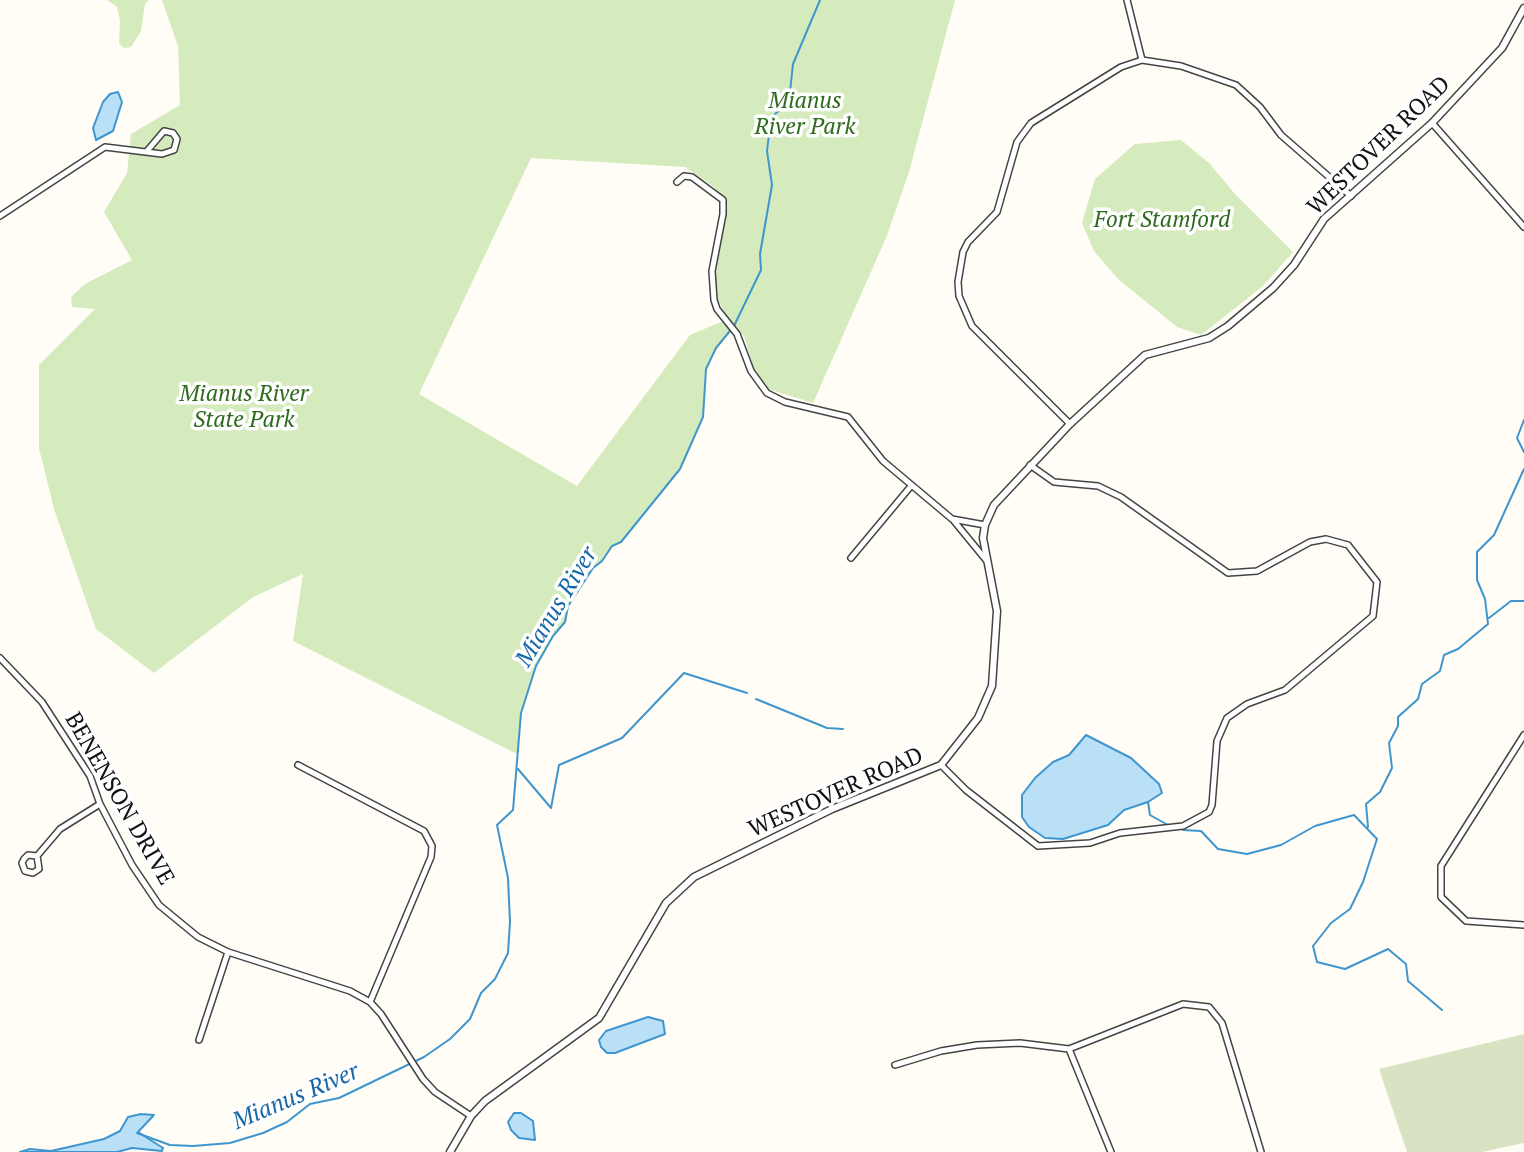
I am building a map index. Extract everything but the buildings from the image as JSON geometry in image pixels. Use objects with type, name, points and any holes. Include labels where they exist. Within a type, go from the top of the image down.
[{"type":"street","points":[[1127,0],[1142,60]]},
{"type":"street","name":"WESTOVER ROAD","points":[[450,1152],[471,1116],[485,1101],[599,1018],[666,903],[694,877],[832,809],[941,765],[978,718],[992,686],[997,611],[986,560],[985,525],[994,505],[1070,424],[1145,355],[1193,344],[1228,326],[1280,281],[1324,219],[1432,123],[1502,48],[1524,8]]},
{"type":"street","points":[[1070,424],[966,318],[959,296],[960,265],[968,243],[997,212],[1017,142],[1031,122],[1102,78],[1142,60],[1181,66],[1236,85],[1260,107],[1281,135],[1351,196]]},
{"type":"street","points":[[1432,123],[1524,227]]},
{"type":"street","points":[[0,216],[105,147],[147,151],[170,153],[178,145],[177,139],[173,133],[164,131],[147,151]]},
{"type":"street","points":[[677,182],[684,176],[692,177],[723,200],[711,281],[717,309],[737,334],[751,371],[767,393],[785,402],[848,417],[883,461],[952,519],[986,560]]},
{"type":"street","points":[[941,765],[966,790],[1038,846],[1090,843],[1121,833],[1184,826],[1209,812],[1212,805],[1217,741],[1227,718],[1247,704],[1285,690],[1373,616],[1377,582],[1348,545],[1325,539],[1310,542],[1257,571],[1228,573],[1121,497],[1098,486],[1054,481],[1030,465]]},
{"type":"street","points":[[851,558],[911,486]]},
{"type":"street","points":[[952,519],[985,525]]},
{"type":"street","name":"BENENSON DRIVE","points":[[1,661],[42,702],[90,776],[100,804],[146,887],[181,925],[228,952],[350,991],[370,1002]]},
{"type":"street","points":[[1524,735],[1441,866],[1441,897],[1466,921],[1524,925]]},
{"type":"street","points":[[298,765],[424,831],[432,846],[431,856],[370,1002],[381,1014],[416,1071],[435,1092],[471,1116]]},
{"type":"street","points":[[37,856],[60,829],[100,804]]},
{"type":"street","points":[[199,1040],[228,952]]},
{"type":"street","points":[[895,1065],[941,1051],[977,1045],[1020,1043],[1069,1049],[1183,1004],[1209,1007],[1222,1023],[1261,1152]]},
{"type":"street","points":[[1069,1049],[1111,1152]]},
{"type":"green space","points":[[107,0],[149,0],[145,4],[141,31],[131,47],[124,48],[119,43],[120,20],[117,7]]},
{"type":"green space","name":"Mianus River State Park","points":[[162,0],[955,0],[909,172],[886,238],[813,403],[768,389],[757,379],[744,336],[734,326],[716,348],[706,369],[703,417],[680,469],[621,542],[612,546],[602,561],[593,568],[568,606],[565,622],[553,636],[536,666],[521,713],[517,754],[293,641],[303,574],[253,597],[154,673],[96,629],[54,509],[39,448],[39,365],[95,309],[72,307],[71,297],[85,284],[132,260],[104,212],[127,173],[131,134],[180,105],[178,46]],"holes":[[[531,158],[685,167],[714,187],[726,200],[714,268],[715,295],[728,319],[690,335],[577,486],[419,394]]]},
{"type":"green space","name":"Fort Stamford","points":[[1181,140],[1210,164],[1235,194],[1293,252],[1263,286],[1201,335],[1177,327],[1118,279],[1094,251],[1082,223],[1095,179],[1135,144]]},
{"type":"green space","points":[[1524,1034],[1524,1143],[1482,1152],[1407,1152],[1379,1069]]},
{"type":"water","points":[[118,92],[122,102],[113,131],[96,140],[93,128],[103,102],[110,94]]},
{"type":"water","points":[[1086,735],[1131,758],[1159,784],[1162,793],[1148,802],[1124,810],[1108,825],[1063,839],[1045,838],[1029,827],[1022,817],[1022,795],[1035,778],[1053,762],[1069,755]]},
{"type":"water","points":[[648,1017],[663,1021],[665,1034],[615,1053],[607,1053],[601,1047],[599,1040],[606,1031]]},
{"type":"water","points":[[514,1113],[521,1113],[533,1121],[535,1140],[519,1138],[511,1130],[508,1122]]},
{"type":"water","points":[[154,1115],[138,1132],[163,1148],[162,1151],[132,1148],[117,1152],[20,1152],[30,1149],[51,1151],[104,1139],[120,1131],[128,1117]]},
{"type":"waterway","name":"Mianus River","points":[[137,1133],[170,1145],[193,1146],[230,1143],[263,1133],[287,1122],[310,1104],[339,1098],[424,1057],[450,1039],[470,1019],[481,993],[495,979],[508,953],[510,922],[508,878],[497,825],[513,810],[521,713],[536,666],[553,636],[565,622],[568,606],[593,568],[602,561],[612,546],[621,542],[680,469],[703,417],[706,369],[716,348],[734,326],[761,270],[760,254],[772,185],[767,151],[770,126],[772,117],[789,101],[793,64],[820,0]]},
{"type":"waterway","points":[[1524,420],[1517,438],[1524,452]]},
{"type":"waterway","points":[[1368,827],[1366,804],[1380,792],[1392,768],[1389,743],[1398,726],[1398,717],[1418,699],[1422,684],[1440,671],[1444,655],[1458,649],[1488,624],[1485,599],[1477,580],[1477,552],[1494,535],[1524,469]]},
{"type":"waterway","points":[[1489,618],[1511,601],[1524,601]]},
{"type":"waterway","points":[[518,769],[551,808],[559,765],[622,738],[684,673],[747,693]]},
{"type":"waterway","points":[[756,699],[827,728],[843,729]]},
{"type":"waterway","points":[[1148,802],[1150,815],[1168,825]]},
{"type":"waterway","points":[[1183,830],[1201,831],[1218,849],[1247,854],[1281,845],[1315,826],[1354,815],[1377,839],[1363,882],[1350,909],[1331,923],[1313,946],[1317,962],[1345,969],[1388,949],[1406,964],[1408,981],[1442,1010]]},
{"type":"park label","name":"Mianus River Park","points":[[805,114]]}]
